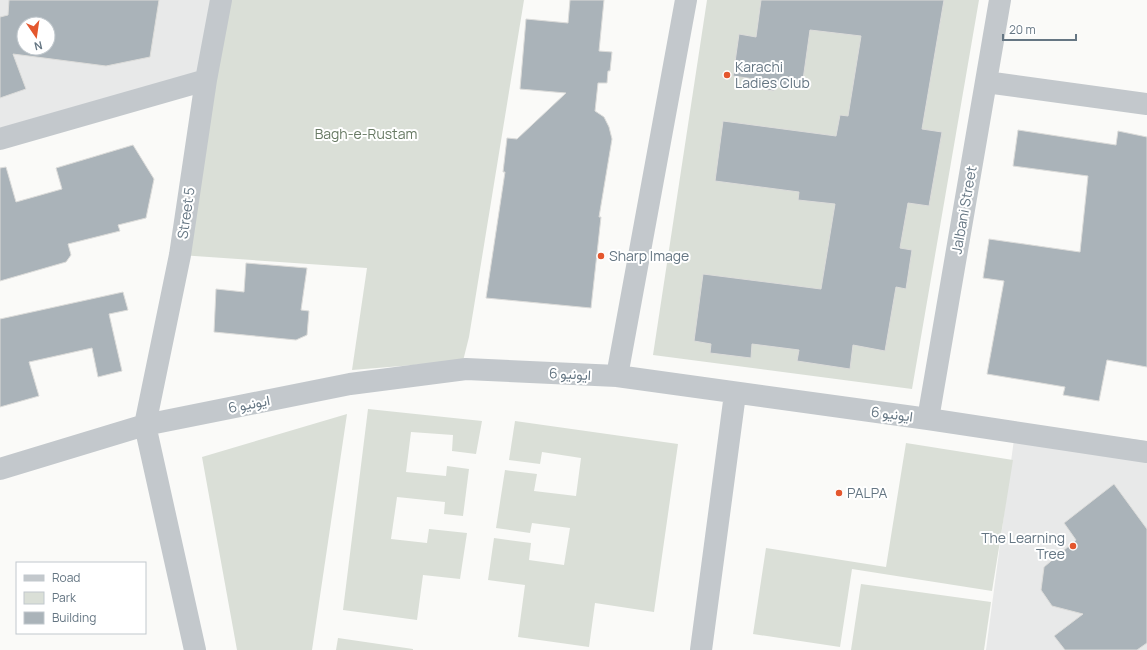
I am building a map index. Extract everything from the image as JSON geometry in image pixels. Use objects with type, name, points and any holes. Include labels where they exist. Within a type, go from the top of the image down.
[{"type":"street","name":"Street 5","points":[[145,425],[180,255],[206,80],[221,0]]},
{"type":"street","points":[[617,376],[686,0]]},
{"type":"street","name":"Jalbani Street","points":[[928,419],[1000,0]]},
{"type":"street","points":[[0,139],[206,80]]},
{"type":"street","points":[[986,82],[1147,104]]},
{"type":"street","name":"ایونیو 6","points":[[0,470],[145,425],[350,384],[466,369],[617,376],[735,394],[928,419],[1147,452]]},
{"type":"street","points":[[701,650],[735,394]]},
{"type":"street","points":[[145,425],[195,650]]},
{"type":"shaded area","points":[[0,0],[221,0],[207,77],[0,139]]},
{"type":"shaded area","name":"The Learning Tree","points":[[1016,424],[1147,441],[1147,650],[986,650]]},
{"type":"green space","name":"Bagh-e-Rustam","points":[[221,0],[524,0],[469,337],[463,361],[352,370],[367,268],[180,255]]},
{"type":"green space","points":[[707,0],[979,0],[912,389],[653,355]]},
{"type":"green space","points":[[368,409],[482,421],[476,454],[452,451],[453,435],[411,432],[406,472],[446,476],[447,466],[469,469],[463,516],[444,514],[445,502],[397,497],[391,539],[427,543],[429,529],[467,533],[460,579],[423,575],[417,620],[343,610]]},
{"type":"green space","points":[[347,414],[312,650],[237,650],[202,457]]},
{"type":"green space","points":[[515,421],[678,444],[654,612],[595,603],[589,647],[518,637],[525,585],[488,580],[494,538],[531,543],[529,560],[564,565],[570,528],[532,523],[530,533],[496,528],[505,470],[537,474],[534,491],[576,496],[581,458],[542,452],[540,464],[509,460]]},
{"type":"green space","points":[[906,443],[1013,460],[992,591],[852,569],[840,647],[753,634],[766,548],[886,567]]},
{"type":"green space","points":[[861,584],[991,602],[984,650],[851,650]]},
{"type":"green space","points":[[338,638],[413,649],[413,650],[336,650]]},
{"type":"building","points":[[9,0],[159,0],[150,57],[106,66],[28,56],[56,56],[56,16],[16,16],[16,54],[13,54],[26,89],[0,98],[0,17],[8,15]]},
{"type":"building","points":[[570,0],[604,0],[599,51],[612,52],[607,83],[598,83],[595,111],[604,117],[609,127],[612,139],[599,217],[601,217],[591,308],[486,298],[505,172],[503,172],[507,138],[517,139],[566,93],[520,89],[526,19],[568,23]]},
{"type":"building","points":[[761,0],[944,0],[922,129],[942,132],[929,206],[908,203],[900,248],[912,250],[906,289],[896,287],[885,351],[853,345],[850,369],[797,361],[799,350],[752,344],[751,358],[710,353],[711,344],[694,341],[703,274],[821,289],[835,204],[798,200],[799,192],[715,181],[723,121],[836,136],[840,115],[848,116],[861,36],[810,30],[802,87],[775,84],[774,91],[753,88],[754,79],[733,76],[739,34],[756,37]]},
{"type":"building","points":[[1018,130],[1116,145],[1118,131],[1147,137],[1147,367],[1107,360],[1099,401],[1063,395],[1065,387],[987,374],[1004,281],[983,278],[989,239],[1080,252],[1088,176],[1013,166]]},
{"type":"building","points":[[133,145],[154,179],[146,218],[118,225],[120,231],[68,244],[71,255],[66,262],[0,281],[0,168],[6,167],[16,202],[62,189],[56,168]]},
{"type":"building","points":[[246,263],[307,268],[301,310],[309,311],[307,335],[296,340],[214,332],[216,289],[244,292]]},
{"type":"building","points":[[123,292],[128,310],[109,314],[122,371],[98,377],[92,348],[29,362],[39,396],[0,407],[0,319]]},
{"type":"building","points":[[1114,484],[1147,529],[1147,643],[1137,650],[1065,650],[1054,636],[1083,614],[1052,606],[1041,590],[1044,567],[1076,540],[1064,523]]},
{"type":"place","name":"Karachi Ladies Club","points":[[727,75]]},
{"type":"place","name":"Sharp Image","points":[[601,256]]},
{"type":"place","name":"PALPA","points":[[839,493]]},
{"type":"place","name":"The Learning Tree","points":[[1073,546]]}]
